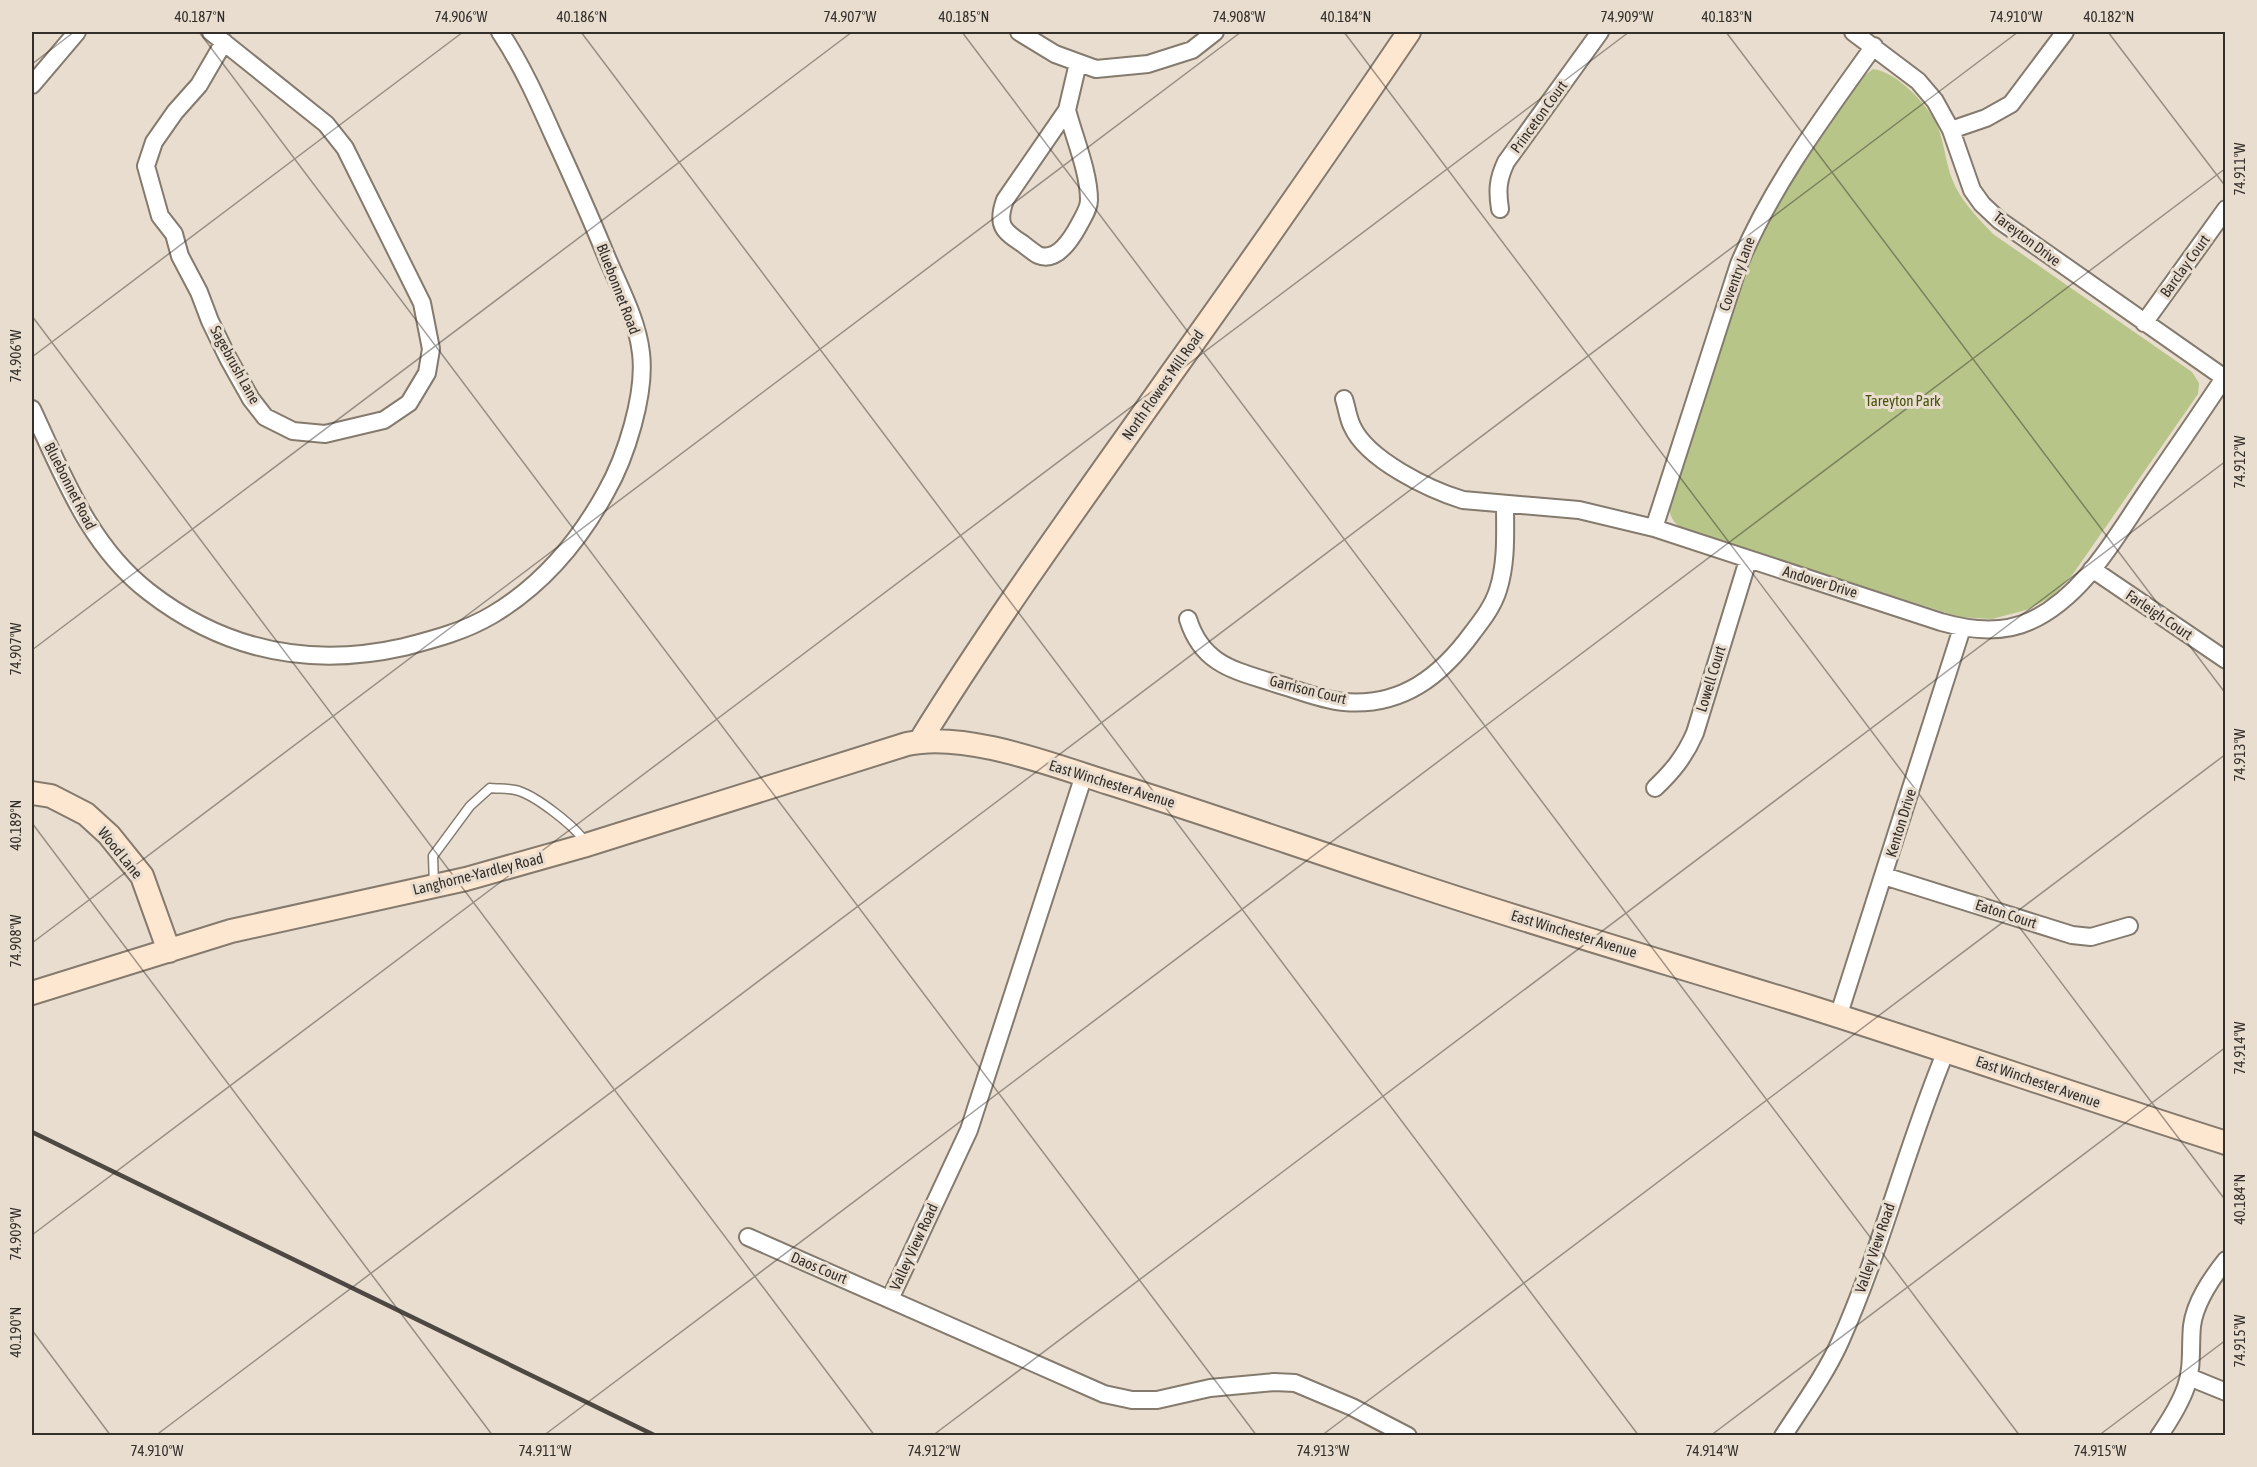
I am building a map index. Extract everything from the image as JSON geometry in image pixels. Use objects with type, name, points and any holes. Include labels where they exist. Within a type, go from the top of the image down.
[{"type":"main road","name":"North Flowers Mill Road","points":[[920,741],[948,695],[1075,510],[1409,32]]},
{"type":"main road","name":"East Winchester Avenue","points":[[920,741],[972,745],[1008,752],[1084,775],[1191,808],[1408,882],[1946,1051],[2226,1143]]},
{"type":"main road","name":"Langhorne-Yardley Road","points":[[32,993],[231,931],[434,886],[587,845],[920,741]]},
{"type":"main road","name":"Wood Lane","points":[[32,793],[51,796],[86,814],[109,835],[142,876],[169,951]]},
{"type":"street","points":[[32,85],[77,32]]},
{"type":"street","name":"Bluebonnet Road","points":[[32,409],[78,508],[109,553],[132,578],[158,599],[206,628],[235,640],[285,653],[320,656],[362,655],[435,639],[455,633],[491,616],[549,571],[575,541],[615,477],[625,453],[636,407],[641,373],[641,353],[634,324],[588,212],[516,55],[500,32]]},
{"type":"street","points":[[1019,32],[1055,54],[1096,69],[1148,64],[1192,50],[1215,32]]},
{"type":"street","name":"Princeton Court","points":[[1500,209],[1498,178],[1506,162],[1600,32]]},
{"type":"street","name":"Tareyton Drive","points":[[1852,32],[1874,46],[1918,81],[1935,100],[1951,130],[1965,176],[1982,204],[1999,220],[2225,379]]},
{"type":"street","points":[[1951,130],[1986,118],[2012,104],[2065,32]]},
{"type":"street","name":"Sagebrush Lane","points":[[217,37],[326,124],[345,148],[422,303],[431,350],[427,373],[409,403],[384,420],[325,434],[293,431],[265,417],[251,399],[228,358],[199,292],[180,256],[174,234],[160,216],[146,166],[154,142],[175,112],[199,85],[217,37]]},
{"type":"street","name":"Coventry Lane","points":[[1654,528],[1739,264],[1752,233],[1774,192],[1874,46]]},
{"type":"street","points":[[1067,110],[1089,200],[1087,210],[1070,243],[1061,250],[1040,256],[1007,233],[1002,225],[1000,213],[1005,200],[1067,110],[1078,63]]},
{"type":"street","name":"Barclay Court","points":[[2144,323],[2226,209]]},
{"type":"street","name":"Andover Drive","points":[[1344,399],[1352,427],[1368,448],[1415,479],[1446,495],[1463,500],[1579,510],[1654,528],[1962,628],[1992,629],[2016,626],[2055,607],[2092,569],[2225,379]]},
{"type":"street","name":"Garrison Court","points":[[1188,619],[1197,643],[1207,655],[1225,665],[1255,677],[1325,698],[1344,702],[1385,700],[1404,693],[1440,671],[1457,653],[1491,608],[1503,570],[1505,504]]},
{"type":"street","name":"Lowell Court","points":[[1655,789],[1674,771],[1686,754],[1695,733],[1748,560]]},
{"type":"street","name":"Farleigh Court","points":[[2092,569],[2226,660]]},
{"type":"street","name":"Kenton Drive","points":[[1838,1017],[1962,628]]},
{"type":"street","name":"Valley View Road","points":[[1084,775],[969,1130],[890,1299],[1104,1394],[1132,1400],[1157,1400],[1210,1388],[1274,1382],[1294,1383],[1342,1402],[1408,1436]]},
{"type":"street","name":"Eaton Court","points":[[1884,876],[2072,935],[2091,937],[2129,926]]},
{"type":"street","name":"Valley View Road","points":[[1783,1436],[1821,1378],[1839,1344],[1866,1280],[1924,1103],[1946,1051]]},
{"type":"street","name":"Daos Court","points":[[748,1237],[890,1299]]},
{"type":"street","points":[[2159,1436],[2175,1413],[2189,1377],[2192,1324],[2202,1294],[2226,1260]]},
{"type":"street","points":[[2189,1377],[2226,1392]]},
{"type":"lane","points":[[434,886],[433,856],[470,806],[490,788],[518,790],[554,812],[579,832],[587,845]]},
{"type":"green space","name":"Tareyton Park","points":[[1873,69],[1882,71],[1900,81],[1930,113],[1940,135],[1955,187],[1969,208],[1993,234],[2192,372],[2199,383],[2198,394],[2073,574],[2052,597],[2026,610],[1992,619],[1959,617],[1687,530],[1674,522],[1669,508],[1737,294],[1758,241],[1785,189],[1854,88]]},
{"type":"railway","points":[[32,1132],[656,1436]]}]
